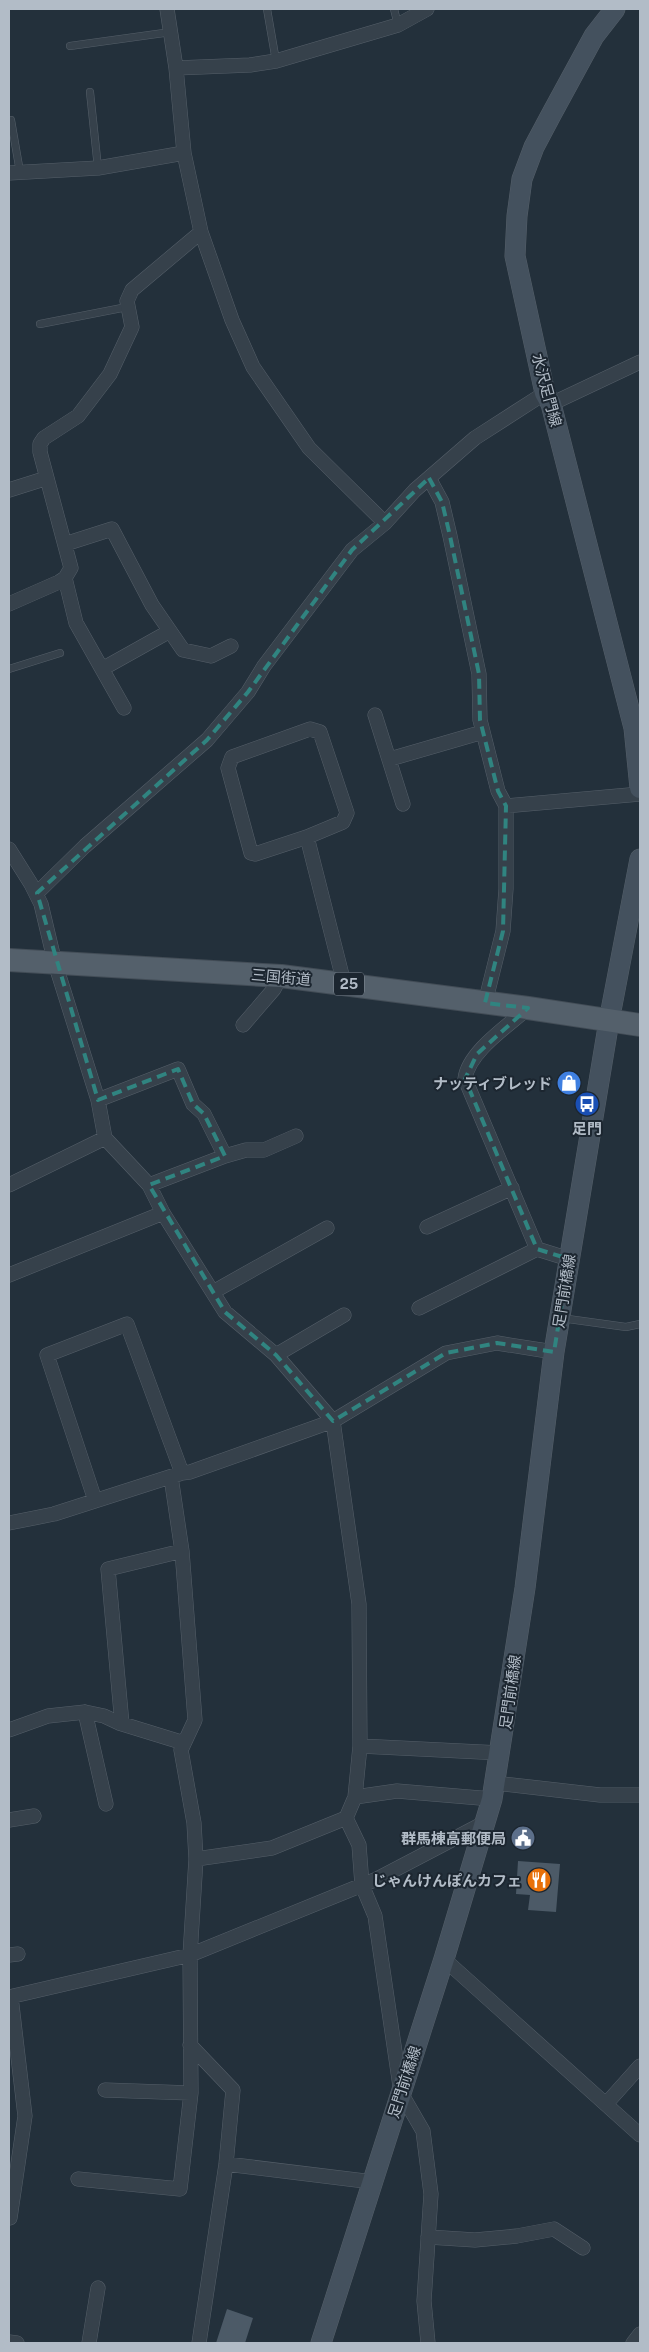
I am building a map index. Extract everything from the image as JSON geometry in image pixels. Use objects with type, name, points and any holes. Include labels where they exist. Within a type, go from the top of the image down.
[{"type":"main road","name":"水沢足門線","points":[[615,9],[594,36],[534,147],[522,179],[516,216],[515,256],[548,398],[637,726],[640,788]]},
{"type":"main road","points":[[609,1021],[634,924],[640,859]]},
{"type":"main road","name":"三国街道","points":[[9,960],[281,976],[528,1008],[640,1025]]},
{"type":"main road","name":"足門前橋線","points":[[321,2343],[444,1960],[494,1791],[525,1588],[554,1352],[609,1021]]},
{"type":"street","points":[[167,9],[176,68],[184,153],[201,232],[232,320],[252,367],[309,448],[385,523]]},
{"type":"street","points":[[176,68],[250,66],[276,61],[398,25],[427,9]]},
{"type":"street","points":[[15,172],[98,168],[184,153]]},
{"type":"street","points":[[9,604],[64,578],[70,568],[40,452],[40,444],[44,438],[78,416],[110,374],[132,327],[127,301],[132,290],[201,232]]},
{"type":"street","points":[[37,893],[85,846],[207,740],[248,692],[264,666],[352,550],[385,523],[429,478],[476,438],[548,398],[640,362]]},
{"type":"street","points":[[9,490],[47,478]]},
{"type":"street","points":[[429,478],[442,502],[450,536],[479,674],[480,720],[498,791],[506,806],[506,889],[502,931],[486,1003]]},
{"type":"street","points":[[65,544],[112,529],[152,605],[183,650],[211,656],[231,646]]},
{"type":"street","points":[[64,578],[76,623],[124,708]]},
{"type":"street","points":[[102,669],[170,631]]},
{"type":"street","points":[[375,715],[403,804]]},
{"type":"street","points":[[310,729],[320,732],[347,813],[343,822],[306,838],[255,854],[251,853],[228,768],[232,757],[310,729]]},
{"type":"street","points":[[390,759],[483,732]]},
{"type":"street","points":[[506,806],[640,794]]},
{"type":"street","points":[[306,838],[344,983]]},
{"type":"street","points":[[9,849],[37,893],[55,963],[98,1100],[105,1138],[149,1186],[163,1213],[225,1312],[276,1355],[333,1421],[359,1604],[360,1746],[354,1797],[346,1818],[272,1848],[196,1859]]},
{"type":"street","points":[[243,1025],[274,989],[281,976]]},
{"type":"street","points":[[528,1008],[477,1054],[466,1070],[465,1080],[537,1248]]},
{"type":"street","points":[[98,1100],[178,1069],[193,1104],[204,1114],[225,1156]]},
{"type":"street","points":[[149,1186],[225,1156],[246,1150],[264,1150],[296,1136]]},
{"type":"street","points":[[9,1185],[105,1138]]},
{"type":"street","points":[[428,1226],[512,1188]]},
{"type":"street","points":[[9,1275],[163,1213]]},
{"type":"street","points":[[213,1292],[326,1228]]},
{"type":"street","points":[[419,1308],[537,1248],[569,1259]]},
{"type":"street","points":[[276,1355],[344,1315]]},
{"type":"street","points":[[78,2179],[180,2189],[191,2093],[190,1955],[196,1859],[194,1823],[181,1750],[195,1720],[176,1475],[127,1324],[47,1355],[95,1500]]},
{"type":"street","points":[[9,1523],[54,1514],[190,1472],[333,1421],[446,1353],[497,1343],[554,1352]]},
{"type":"street","points":[[122,1724],[108,1569],[182,1551]]},
{"type":"street","points":[[9,1730],[48,1716],[85,1712],[104,1716],[122,1724],[184,1744]]},
{"type":"street","points":[[85,1712],[106,1804]]},
{"type":"street","points":[[360,1746],[500,1753]]},
{"type":"street","points":[[354,1797],[397,1791],[494,1791],[600,1796],[640,1795]]},
{"type":"street","points":[[9,1820],[34,1816]]},
{"type":"street","points":[[346,1818],[359,1844],[362,1885],[375,1916],[401,2093],[423,2131],[431,2194],[424,2301],[428,2343]]},
{"type":"street","points":[[10,2218],[26,2116],[10,1997],[190,1955],[362,1885],[486,1822]]},
{"type":"street","points":[[444,1960],[640,2135]]},
{"type":"street","points":[[190,2045],[233,2090],[226,2164],[199,2343]]},
{"type":"street","points":[[606,2104],[640,2066]]},
{"type":"street","points":[[105,2090],[191,2093]]},
{"type":"street","points":[[226,2164],[373,2182]]},
{"type":"street","points":[[428,2237],[475,2240],[517,2236],[554,2229],[583,2248]]},
{"type":"street","points":[[89,2343],[98,2288]]},
{"type":"street","points":[[633,2343],[640,2334]]},
{"type":"street","points":[[9,2342],[17,2343]]},
{"type":"lane","points":[[267,9],[276,61]]},
{"type":"lane","points":[[394,9],[398,25]]},
{"type":"lane","points":[[70,46],[171,32]]},
{"type":"lane","points":[[90,92],[98,168]]},
{"type":"lane","points":[[11,120],[15,172]]},
{"type":"lane","points":[[40,324],[127,307]]},
{"type":"lane","points":[[9,669],[29,664],[60,652]]},
{"type":"lane","points":[[560,1318],[626,1327],[640,1324]]},
{"type":"highlighted area","points":[[429,478],[442,502],[450,536],[479,674],[480,720],[498,791],[506,806],[503,931],[485,1003],[528,1008],[477,1054],[465,1079],[537,1249],[569,1259],[554,1352],[497,1343],[446,1353],[333,1421],[276,1355],[225,1312],[149,1185],[225,1156],[204,1114],[193,1104],[178,1069],[98,1100],[37,893],[207,740],[248,692],[352,550]]},
{"type":"building","points":[[518,1861],[560,1864],[556,1912],[528,1910],[530,1895],[516,1894]]},
{"type":"building","points":[[227,2309],[253,2318],[245,2343],[216,2343]]},
{"type":"place","name":"ナッティブレッド","points":[[569,1083]]},
{"type":"place","name":"足門","points":[[587,1104]]},
{"type":"place","name":"群馬棟高郵便局","points":[[523,1838]]},
{"type":"place","name":"じゃんけんぽんカフェ","points":[[539,1880]]}]
